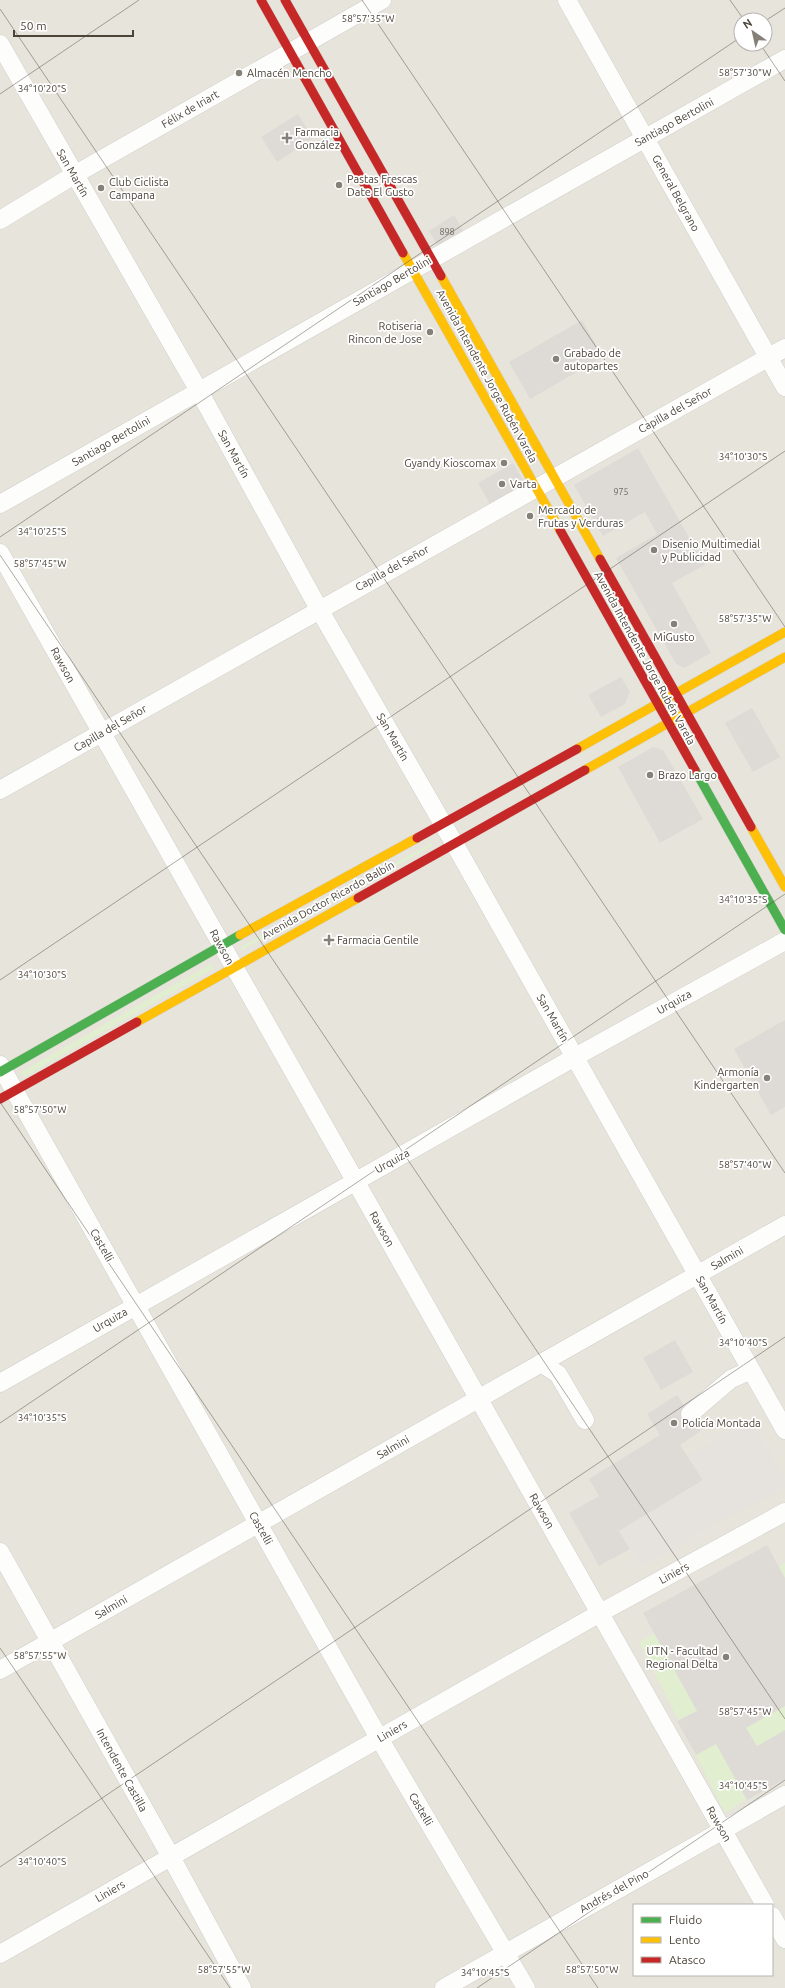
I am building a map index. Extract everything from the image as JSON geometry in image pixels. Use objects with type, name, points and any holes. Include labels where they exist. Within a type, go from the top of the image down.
[{"type":"main road","name":"Avenida Intendente Jorge Rubén Varela","points":[[261,0],[414,269],[785,930]]},
{"type":"main road","name":"Avenida Intendente Jorge Rubén Varela","points":[[285,0],[785,887]]},
{"type":"main road","name":"Avenida Doctor Ricardo Balbín","points":[[1,1069],[785,632]]},
{"type":"main road","name":"Avenida Doctor Ricardo Balbín","points":[[7,1095],[785,657]]},
{"type":"street","name":"Félix de Iriart","points":[[0,220],[74,175],[382,0]]},
{"type":"street","name":"General Belgrano","points":[[567,0],[785,387]]},
{"type":"street","name":"San Martín","points":[[0,44],[199,391],[319,609],[454,843],[785,1430]]},
{"type":"street","name":"Santiago Bertolini","points":[[0,504],[785,59]]},
{"type":"street","name":"Capilla del Señor","points":[[0,790],[319,609],[785,348]]},
{"type":"street","name":"Rawson","points":[[0,552],[355,1182],[765,1904]]},
{"type":"street","name":"Urquiza","points":[[0,1383],[575,1057],[785,941]]},
{"type":"street","name":"Castelli","points":[[1,1069],[7,1095],[136,1306],[379,1738],[526,1988]]},
{"type":"street","name":"Salmini","points":[[0,1670],[785,1225]]},
{"type":"street","points":[[541,1363],[558,1374],[585,1420]]},
{"type":"street","points":[[690,1414],[731,1379],[752,1370]]},
{"type":"street","name":"Liniers","points":[[0,1954],[600,1613],[785,1512]]},
{"type":"street","name":"Intendente Castilla","points":[[0,1552],[171,1857],[242,1988]]},
{"type":"street","name":"Andrés del Pino","points":[[444,1988],[785,1795]]},
{"type":"street","points":[[773,1918],[785,1939]]},
{"type":"shaded area","points":[[0,0],[785,0],[785,1988],[0,1988]]},
{"type":"shaded area","points":[[751,1418],[785,1479],[785,1487],[641,1567],[620,1530],[687,1456]]},
{"type":"green space","points":[[432,843],[432,846],[240,951],[242,946]]},
{"type":"green space","points":[[210,964],[213,966],[213,969],[24,1077],[21,1075],[21,1072]]},
{"type":"green space","name":"UTN - Facultad Regional Delta","points":[[785,1563],[785,1775],[725,1813],[639,1642]]},
{"type":"building","name":"Farmacia González","points":[[298,114],[313,138],[277,162],[261,137]]},
{"type":"building","points":[[454,215],[465,234],[440,250],[429,231]]},
{"type":"building","name":"Grabado de autopartes","points":[[582,320],[603,357],[530,399],[509,362]]},
{"type":"building","points":[[638,448],[705,565],[672,583],[711,653],[684,668],[676,664],[616,558],[657,534],[645,512],[603,536],[574,485]]},
{"type":"building","name":"Varta","points":[[513,463],[526,485],[491,506],[478,483]]},
{"type":"building","points":[[621,677],[630,692],[625,704],[601,717],[588,695]]},
{"type":"building","points":[[752,708],[780,757],[753,772],[725,723]]},
{"type":"building","points":[[653,747],[663,750],[703,819],[660,843],[618,767]]},
{"type":"building","name":"Armonía Kindergarten","points":[[785,1020],[785,1107],[771,1115],[734,1049]]},
{"type":"building","points":[[675,1340],[693,1372],[661,1390],[643,1358]]},
{"type":"building","points":[[677,1395],[701,1431],[680,1445],[703,1480],[619,1531],[630,1549],[599,1566],[569,1513],[599,1496],[589,1479],[660,1435],[647,1414]]},
{"type":"building","name":"UTN - Facultad Regional Delta","points":[[767,1545],[785,1578],[785,1706],[746,1728],[757,1746],[785,1730],[785,1779],[747,1800],[716,1744],[696,1755],[677,1721],[697,1711],[643,1613]]},
{"type":"traffic: fast","points":[[695,770],[785,930]]},
{"type":"traffic: fast","points":[[0,1072],[240,935]]},
{"type":"traffic: slow","points":[[403,253],[560,530]]},
{"type":"traffic: slow","points":[[441,276],[600,559]]},
{"type":"traffic: slow","points":[[577,749],[785,632]]},
{"type":"traffic: slow","points":[[585,770],[785,657]]},
{"type":"traffic: slow","points":[[751,827],[785,887]]},
{"type":"traffic: slow","points":[[240,935],[417,838]]},
{"type":"traffic: slow","points":[[137,1022],[358,898]]},
{"type":"traffic: jam","points":[[261,0],[403,253]]},
{"type":"traffic: jam","points":[[285,0],[441,276]]},
{"type":"traffic: jam","points":[[560,530],[695,770]]},
{"type":"traffic: jam","points":[[600,559],[751,827]]},
{"type":"traffic: jam","points":[[417,838],[577,749]]},
{"type":"traffic: jam","points":[[358,898],[585,770]]},
{"type":"traffic: jam","points":[[0,1099],[137,1022]]},
{"type":"place","name":"Almacén Mencho","points":[[239,73]]},
{"type":"place","name":"Farmacia González","points":[[287,138]]},
{"type":"place","name":"Pastas Frescas Date El Gusto","points":[[339,185]]},
{"type":"place","name":"Club Ciclista Campana","points":[[101,188]]},
{"type":"place","name":"Rotiseria Rincon de Jose","points":[[430,332]]},
{"type":"place","name":"Grabado de autopartes","points":[[556,359]]},
{"type":"place","name":"Gyandy Kioscomax","points":[[504,463]]},
{"type":"place","name":"Varta","points":[[502,484]]},
{"type":"place","name":"Mercado de Frutas y Verduras","points":[[530,516]]},
{"type":"place","name":"Disenio Multimedial y Publicidad","points":[[654,550]]},
{"type":"place","name":"MiGusto","points":[[674,624]]},
{"type":"place","name":"Brazo Largo","points":[[650,775]]},
{"type":"place","name":"Farmacia Gentile","points":[[329,940]]},
{"type":"place","name":"Armonía Kindergarten","points":[[767,1078]]},
{"type":"place","name":"Policía Montada","points":[[674,1423]]},
{"type":"place","name":"UTN - Facultad Regional Delta","points":[[726,1657]]}]
